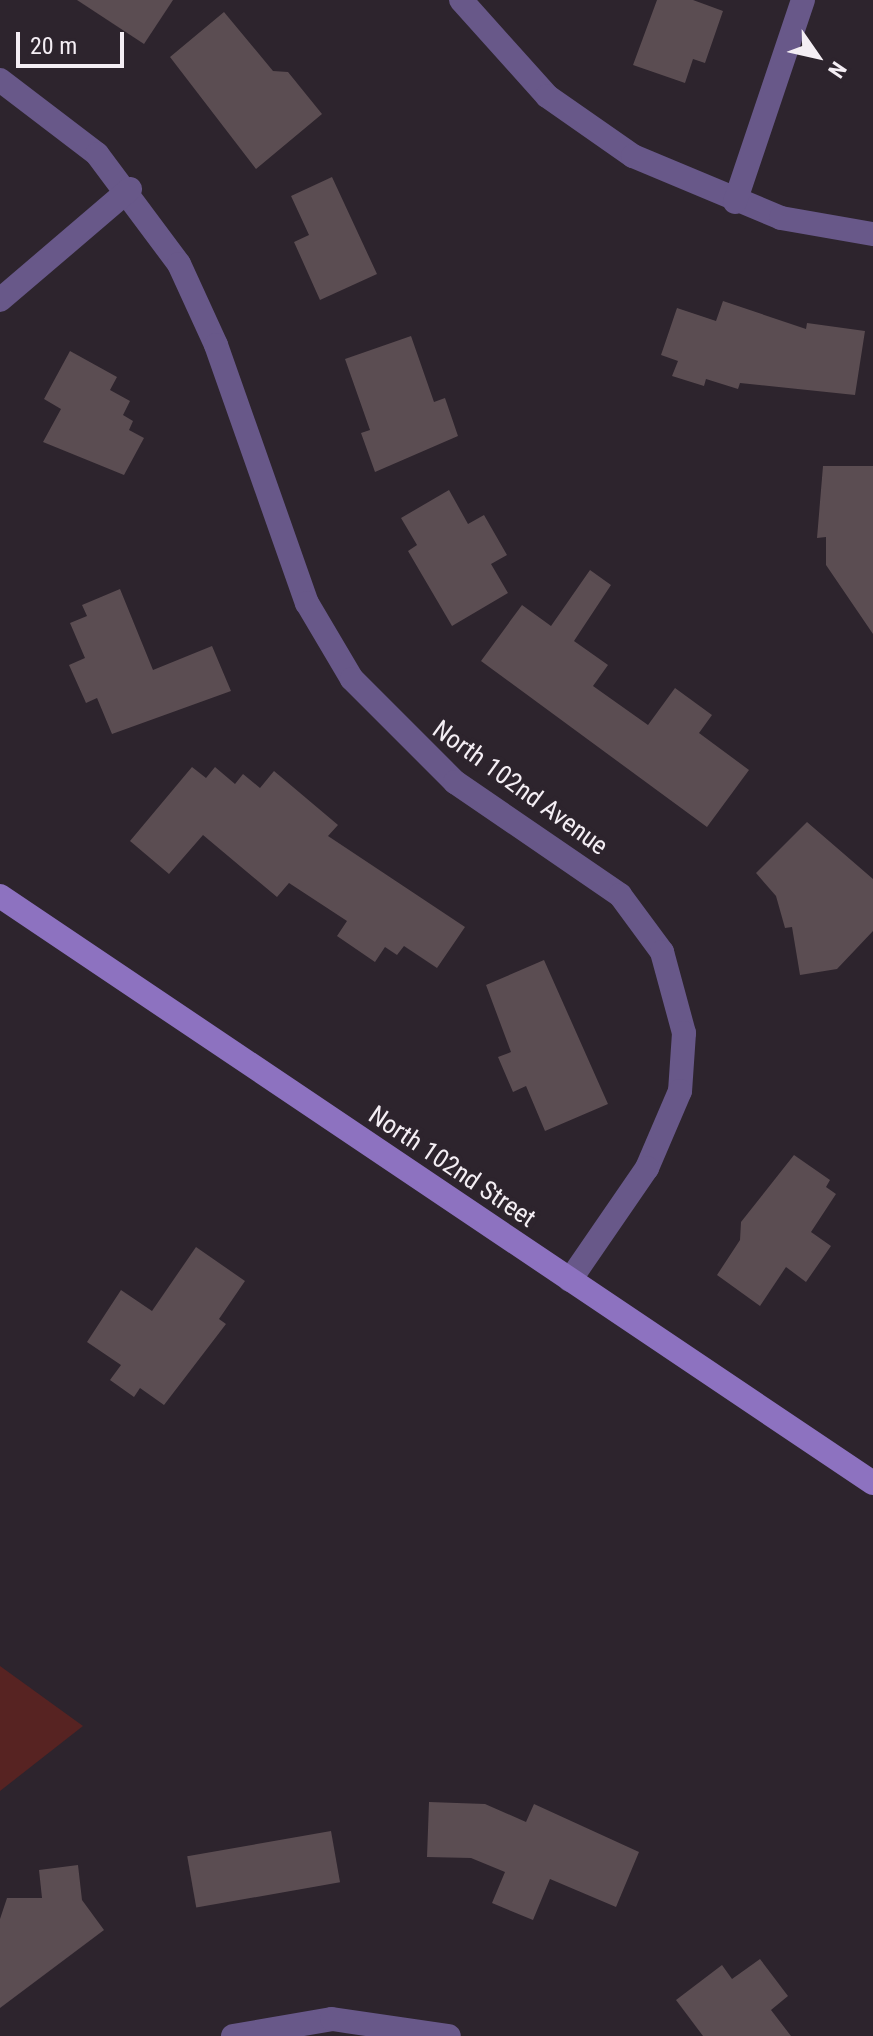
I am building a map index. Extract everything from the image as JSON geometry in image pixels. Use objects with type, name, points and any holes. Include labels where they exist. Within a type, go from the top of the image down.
[{"type":"main road","name":"North 102nd Street","points":[[0,896],[873,1483]]},
{"type":"street","points":[[461,0],[510,60],[586,127],[735,202],[873,234]]},
{"type":"street","points":[[735,202],[803,0]]},
{"type":"street","name":"North 102nd Avenue","points":[[0,80],[75,134],[130,189],[194,294],[307,603],[352,679],[445,774],[620,895],[670,971],[684,1063],[671,1122],[570,1280]]},
{"type":"street","points":[[0,300],[130,189]]},
{"type":"street","points":[[233,2036],[332,2019],[449,2036]]},
{"type":"shaded area","points":[[0,1666],[83,1726],[0,1791]]},
{"type":"building","points":[[77,0],[173,0],[144,44]]},
{"type":"building","points":[[657,0],[693,0],[723,11],[705,63],[693,59],[685,83],[633,65]]},
{"type":"building","points":[[224,12],[273,71],[288,72],[322,114],[256,169],[170,57]]},
{"type":"building","points":[[332,177],[377,274],[320,300],[294,242],[309,235],[291,196]]},
{"type":"building","points":[[723,301],[806,329],[807,323],[865,331],[855,395],[740,383],[738,389],[706,379],[704,386],[672,376],[678,361],[661,355],[677,308],[716,321]]},
{"type":"building","points":[[411,336],[434,402],[445,398],[458,436],[375,472],[361,433],[370,430],[345,359]]},
{"type":"building","points":[[70,351],[117,377],[110,390],[130,401],[123,415],[133,421],[129,430],[144,438],[124,475],[43,442],[61,409],[44,399]]},
{"type":"building","points":[[823,466],[873,466],[873,634],[826,565],[826,537],[817,538]]},
{"type":"building","points":[[449,490],[468,524],[484,515],[507,555],[491,564],[508,593],[452,626],[408,551],[417,545],[401,518]]},
{"type":"building","points":[[590,570],[611,585],[574,641],[608,665],[593,686],[648,725],[675,688],[712,715],[699,733],[749,770],[707,827],[481,661],[522,605],[551,626]]},
{"type":"building","points":[[120,589],[153,670],[212,646],[231,691],[112,734],[97,698],[86,703],[69,665],[85,658],[70,623],[87,616],[82,605]]},
{"type":"building","points":[[192,767],[206,778],[215,767],[235,784],[243,774],[260,788],[274,771],[338,825],[328,836],[465,927],[437,968],[404,946],[397,955],[385,947],[375,962],[337,936],[347,921],[289,883],[277,897],[203,835],[169,874],[130,841]]},
{"type":"building","points":[[807,822],[873,879],[873,931],[837,969],[800,975],[792,927],[785,928],[776,896],[756,873]]},
{"type":"building","points":[[544,960],[608,1104],[545,1131],[526,1086],[513,1092],[498,1057],[511,1052],[486,985]]},
{"type":"building","points":[[794,1155],[830,1180],[826,1187],[836,1194],[811,1232],[831,1246],[806,1282],[786,1267],[760,1306],[717,1275],[740,1240],[741,1222]]},
{"type":"building","points":[[196,1247],[245,1281],[219,1319],[226,1324],[164,1405],[140,1388],[134,1397],[110,1380],[121,1365],[87,1342],[121,1290],[152,1311]]},
{"type":"building","points":[[429,1802],[485,1804],[526,1822],[534,1804],[639,1852],[616,1907],[550,1879],[533,1920],[492,1903],[505,1872],[471,1858],[427,1857]]},
{"type":"building","points":[[331,1831],[340,1882],[196,1908],[187,1856]]},
{"type":"building","points":[[78,1865],[82,1900],[104,1930],[0,2008],[0,1919],[7,1898],[42,1898],[39,1870]]},
{"type":"building","points":[[760,1959],[788,1996],[771,2010],[791,2036],[703,2036],[676,2000],[722,1965],[732,1979]]}]
